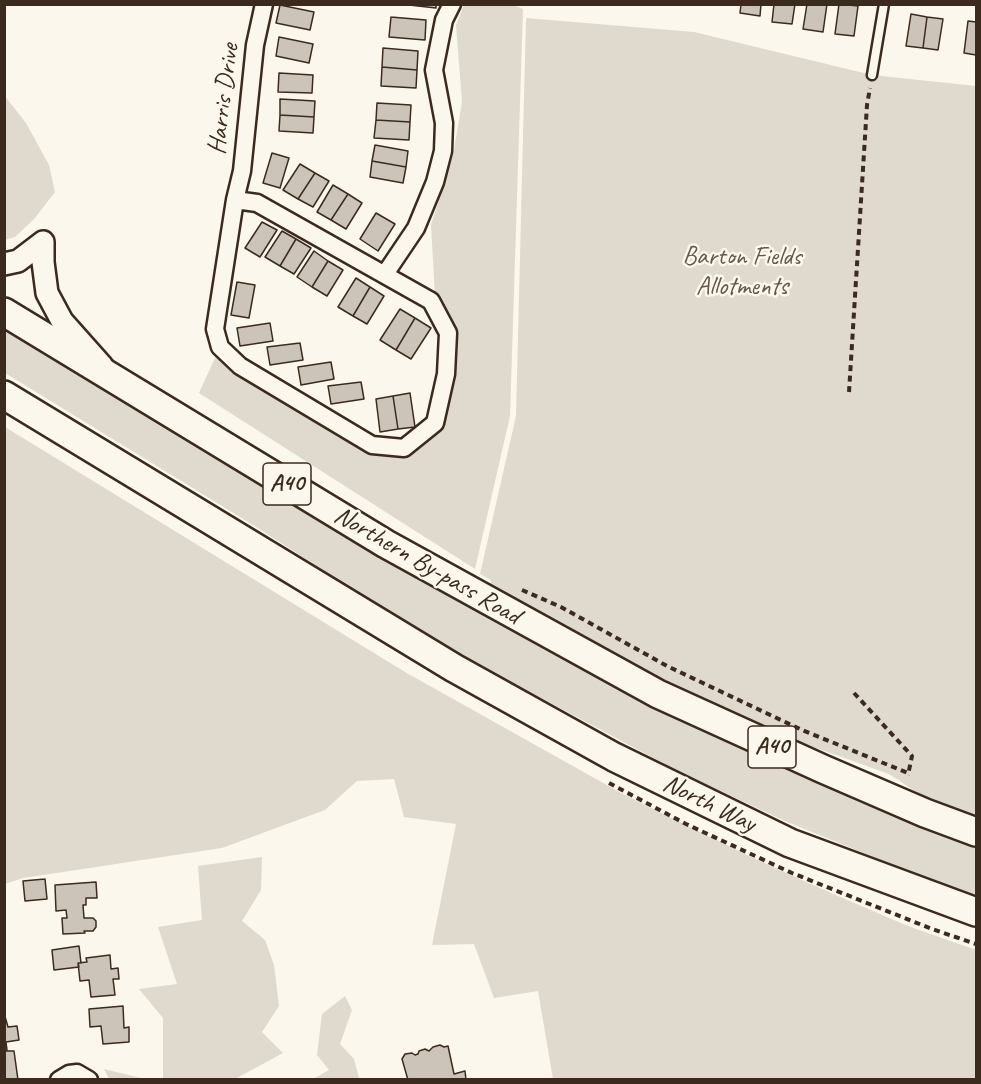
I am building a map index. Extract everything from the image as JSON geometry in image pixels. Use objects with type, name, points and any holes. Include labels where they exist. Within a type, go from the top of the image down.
[{"type":"highway","name":"Northern By-pass Road","points":[[4,312],[386,544],[573,649],[658,694],[740,732],[925,813],[976,832]]},
{"type":"highway","name":"North Way","points":[[4,395],[454,668],[614,757],[790,843],[976,912]]},
{"type":"street","name":"Harris Drive","points":[[235,200],[257,203],[431,301],[448,333],[446,374],[435,423],[404,448],[372,446],[240,366],[220,347],[215,329],[235,200],[242,171],[255,45],[264,4]]},
{"type":"street","points":[[385,274],[416,228],[435,182],[443,151],[444,123],[434,70],[444,20],[452,4]]},
{"type":"street","points":[[4,264],[18,261],[43,242],[47,293],[62,321],[117,382]]},
{"type":"street","points":[[59,1080],[69,1074],[83,1076]]},
{"type":"lane","points":[[872,75],[884,4]]},
{"type":"path","points":[[849,392],[867,105],[872,75]]},
{"type":"path","points":[[521,590],[561,608],[667,666],[802,730],[909,773],[912,756],[854,693]]},
{"type":"green space","points":[[464,5],[513,5],[523,9],[510,416],[475,569],[199,393],[220,347],[372,445],[404,448],[435,423],[446,374],[435,297],[431,225],[453,155],[462,102],[456,25]]},
{"type":"green space","name":"Barton Fields Allotments","points":[[526,18],[694,32],[872,75],[976,86],[976,824],[947,812],[889,774],[738,720],[685,696],[489,588],[491,580],[480,574],[516,416]]},
{"type":"green space","points":[[4,95],[26,123],[49,165],[55,192],[34,219],[15,237],[5,240]]},
{"type":"green space","points":[[4,326],[308,511],[976,845],[976,895],[913,873],[785,821],[674,769],[431,639],[253,525],[5,373]]},
{"type":"green space","points":[[5,427],[405,672],[621,793],[751,857],[831,893],[908,926],[976,950],[976,1079],[553,1079],[538,991],[494,998],[474,944],[432,945],[456,824],[404,817],[394,779],[357,781],[325,810],[222,848],[23,878],[5,884]]},
{"type":"green space","points":[[262,857],[261,890],[242,921],[265,940],[274,965],[279,1006],[262,1032],[283,1053],[235,1079],[163,1079],[163,1018],[139,989],[177,984],[158,927],[202,920],[198,866]]},
{"type":"green space","points":[[345,996],[352,1010],[340,1044],[354,1059],[359,1078],[313,1079],[329,1070],[317,1055],[322,1014]]},
{"type":"green space","points":[[104,1069],[145,1079],[109,1079]]},
{"type":"building","points":[[400,4],[436,4],[436,8]]},
{"type":"building","points":[[741,4],[761,4],[760,16],[740,13]]},
{"type":"building","points":[[774,4],[795,4],[792,24],[772,22]]},
{"type":"building","points":[[807,4],[827,4],[823,32],[803,29]]},
{"type":"building","points":[[839,4],[858,6],[854,36],[835,34]]},
{"type":"building","points":[[280,5],[314,12],[310,30],[276,23]]},
{"type":"building","points":[[911,14],[927,17],[923,48],[906,46]]},
{"type":"building","points":[[391,17],[426,20],[425,40],[389,37]]},
{"type":"building","points":[[927,17],[943,19],[938,50],[923,48]]},
{"type":"building","points":[[968,21],[976,22],[976,55],[964,53]]},
{"type":"building","points":[[279,37],[313,44],[309,63],[276,56]]},
{"type":"building","points":[[383,48],[418,51],[417,70],[382,67]]},
{"type":"building","points":[[382,67],[417,70],[416,88],[381,86]]},
{"type":"building","points":[[279,73],[313,75],[312,93],[278,92]]},
{"type":"building","points":[[280,99],[315,101],[314,117],[280,115]]},
{"type":"building","points":[[377,103],[411,105],[410,122],[376,120]]},
{"type":"building","points":[[280,115],[314,117],[313,133],[279,131]]},
{"type":"building","points":[[376,120],[410,122],[409,140],[374,138]]},
{"type":"building","points":[[375,145],[408,151],[406,167],[372,161]]},
{"type":"building","points":[[272,153],[289,158],[280,188],[263,183]]},
{"type":"building","points":[[372,161],[406,167],[403,183],[370,177]]},
{"type":"building","points":[[300,164],[315,173],[298,199],[283,190]]},
{"type":"building","points":[[315,173],[329,181],[313,207],[298,199]]},
{"type":"building","points":[[333,185],[348,194],[331,220],[317,212]]},
{"type":"building","points":[[348,194],[362,203],[346,229],[331,220]]},
{"type":"building","points":[[376,213],[395,224],[378,251],[360,239]]},
{"type":"building","points":[[262,222],[277,230],[260,257],[245,248]]},
{"type":"building","points":[[282,231],[296,239],[280,266],[265,257]]},
{"type":"building","points":[[296,239],[311,248],[294,274],[280,266]]},
{"type":"building","points":[[314,251],[328,261],[312,287],[297,277]]},
{"type":"building","points":[[328,261],[343,270],[327,296],[312,287]]},
{"type":"building","points":[[356,278],[370,287],[353,316],[338,307]]},
{"type":"building","points":[[237,282],[255,285],[249,318],[231,315]]},
{"type":"building","points":[[370,287],[384,296],[367,324],[353,316]]},
{"type":"building","points":[[400,309],[415,318],[396,350],[380,340]]},
{"type":"building","points":[[415,318],[431,328],[411,359],[396,350]]},
{"type":"building","points":[[270,323],[273,341],[240,346],[237,328]]},
{"type":"building","points":[[300,343],[303,360],[270,365],[267,347]]},
{"type":"building","points":[[331,362],[334,379],[301,385],[298,367]]},
{"type":"building","points":[[361,382],[364,399],[331,404],[328,386]]},
{"type":"building","points":[[410,393],[415,427],[398,429],[393,396]]},
{"type":"building","points":[[393,396],[398,429],[380,432],[376,399]]},
{"type":"building","points":[[45,879],[47,899],[25,901],[23,881]]},
{"type":"building","points":[[96,882],[97,898],[86,898],[86,905],[83,905],[84,918],[93,918],[96,921],[96,927],[93,931],[84,931],[85,933],[63,934],[62,918],[67,918],[66,910],[56,911],[55,885]]},
{"type":"building","points":[[79,946],[81,963],[78,963],[79,967],[54,970],[52,950]]},
{"type":"building","points":[[110,955],[111,969],[118,968],[119,979],[113,979],[115,995],[91,997],[89,980],[80,981],[78,963],[87,962],[86,958]]},
{"type":"building","points":[[123,1006],[124,1028],[129,1027],[129,1042],[103,1044],[101,1026],[90,1027],[89,1009]]},
{"type":"building","points":[[4,1013],[8,1027],[17,1026],[19,1040],[6,1042],[7,1050],[4,1051]]},
{"type":"building","points":[[440,1045],[448,1046],[454,1074],[465,1071],[466,1080],[408,1080],[402,1059],[405,1054],[415,1055],[419,1051],[425,1049],[429,1051]]},
{"type":"building","points":[[4,1051],[14,1051],[18,1080],[4,1080]]}]
